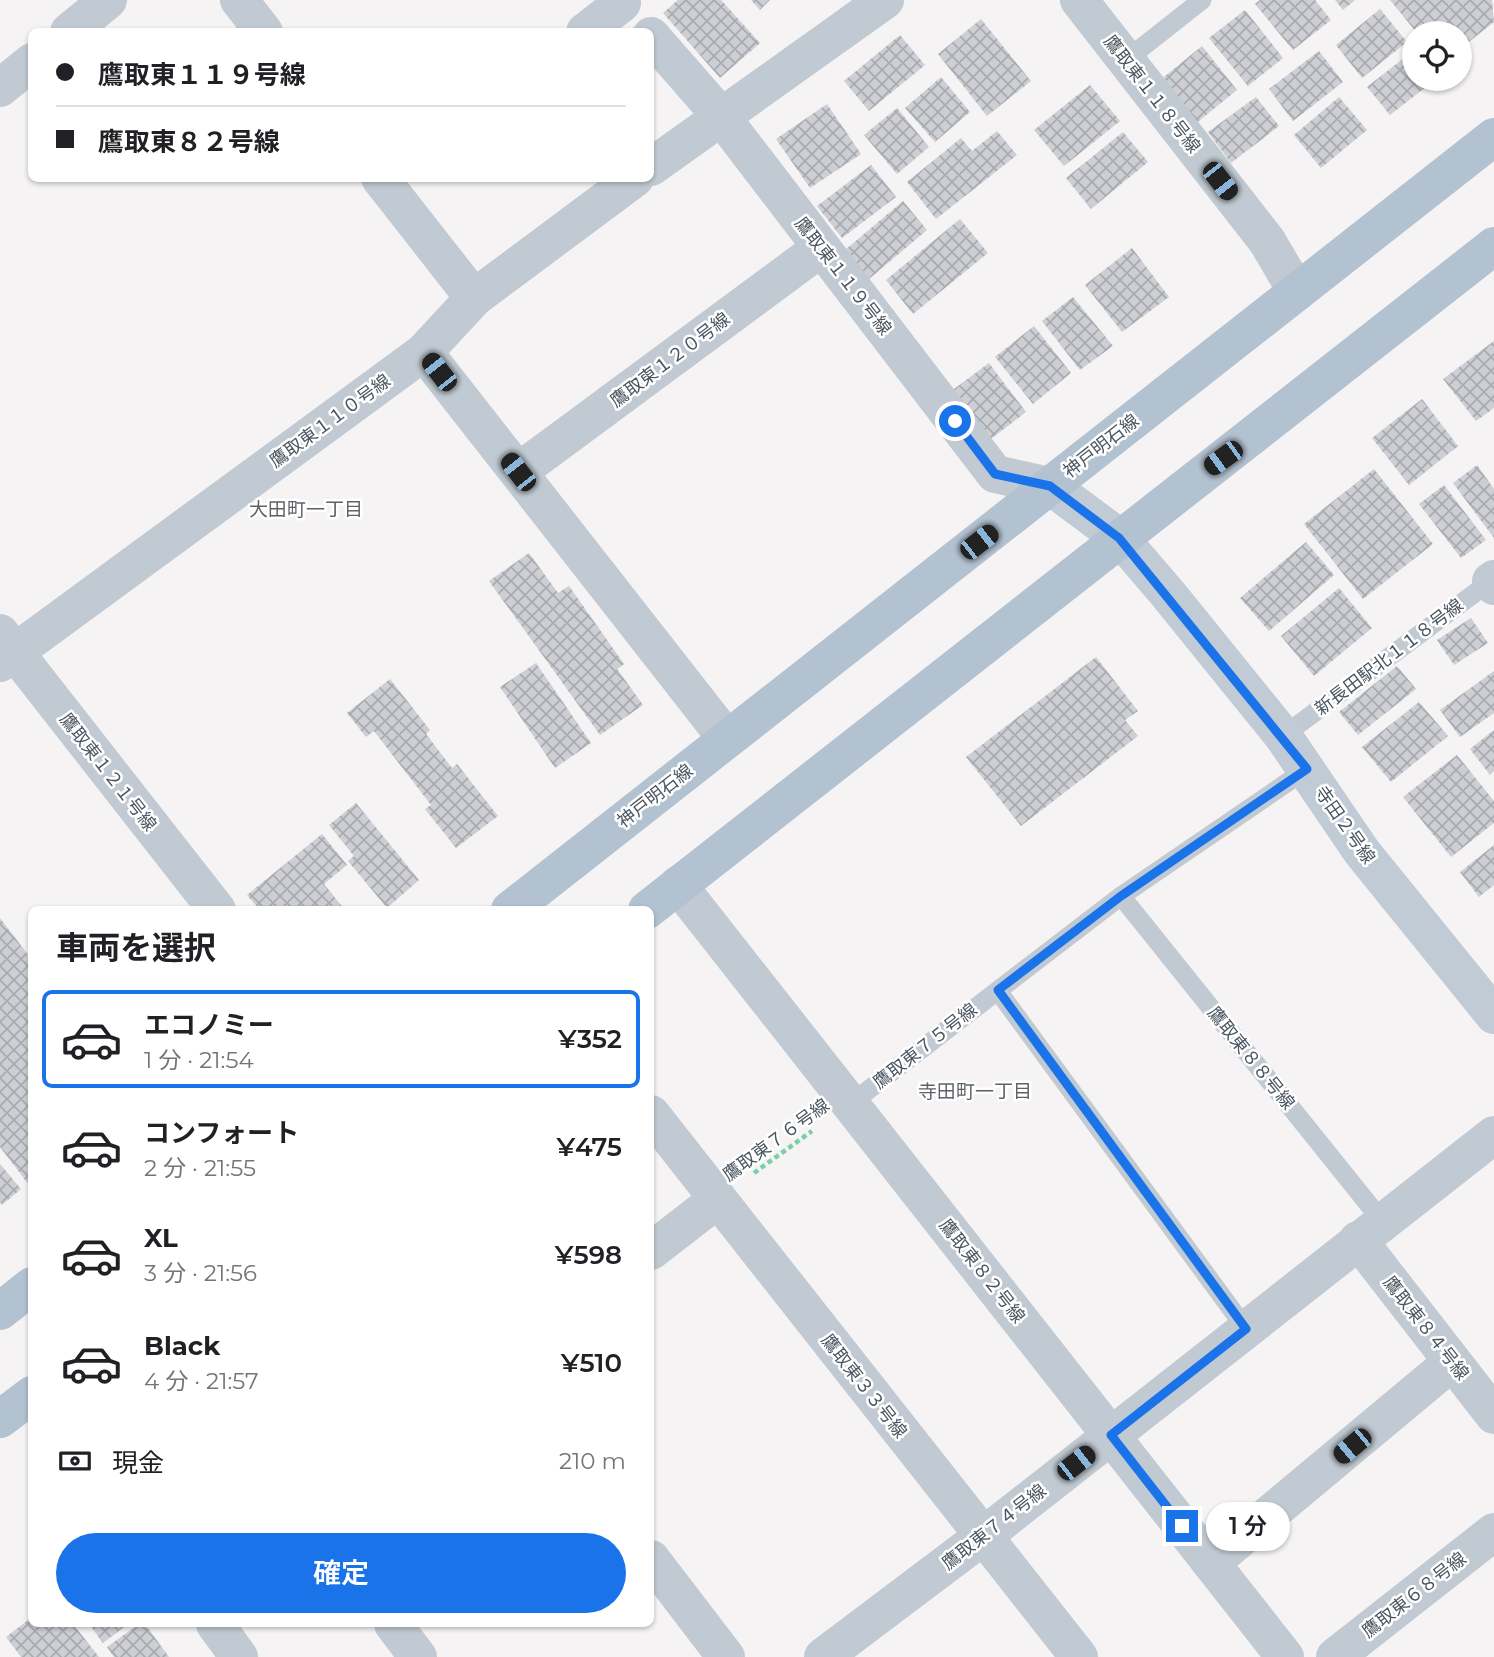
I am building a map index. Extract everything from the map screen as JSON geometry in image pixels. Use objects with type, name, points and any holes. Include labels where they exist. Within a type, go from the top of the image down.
[{"type":"main road","name":"神戸明石線","points":[[515,906],[1494,137]]},
{"type":"main road","points":[[652,906],[1494,246]]},
{"type":"main road","points":[[0,1311],[28,1289]]},
{"type":"main road","points":[[0,1419],[28,1398]]},
{"type":"street","points":[[239,0],[261,28]]},
{"type":"street","points":[[654,165],[885,0]]},
{"type":"street","name":"鷹取東１１８号線","points":[[1079,0],[1266,241],[1297,292]]},
{"type":"street","points":[[590,28],[621,1],[644,28]]},
{"type":"street","name":"鷹取東１１９号線","points":[[654,39],[720,116],[995,474],[1050,486]]},
{"type":"street","points":[[0,88],[28,65]]},
{"type":"street","points":[[389,182],[474,298]]},
{"type":"street","name":"鷹取東１１０号線","points":[[5,649],[424,352],[474,298],[630,182]]},
{"type":"street","name":"鷹取東１２０号線","points":[[518,472],[821,248]]},
{"type":"street","points":[[424,352],[727,739]]},
{"type":"street","name":"寺田２号線","points":[[1050,486],[1119,538],[1283,736],[1362,852],[1494,1015]]},
{"type":"street","name":"鷹取東１２１号線","points":[[5,649],[214,906]]},
{"type":"street","name":"鷹取東８２号線","points":[[678,886],[1285,1657]]},
{"type":"street","name":"鷹取東３３号線","points":[[654,1118],[1079,1657]]},
{"type":"street","name":"鷹取東７４号線","points":[[823,1657],[982,1537],[1494,1135]]},
{"type":"street","points":[[654,1249],[718,1199]]},
{"type":"street","name":"鷹取東８４号線","points":[[1370,1230],[1452,1362],[1494,1415]]},
{"type":"street","points":[[1211,1563],[1452,1362]]},
{"type":"street","name":"鷹取東６８号線","points":[[1335,1657],[1494,1532]]},
{"type":"street","points":[[654,1563],[726,1657]]},
{"type":"street","points":[[217,1627],[239,1657]]},
{"type":"street","points":[[395,1627],[418,1657]]},
{"type":"lane","points":[[1126,60],[1202,0]]},
{"type":"lane","name":"新長田駅北１１８号線","points":[[1283,736],[1493,582]]},
{"type":"lane","name":"鷹取東７５号線","points":[[850,1104],[1121,896],[1307,769]]},
{"type":"lane","name":"鷹取東８８号線","points":[[1121,896],[1370,1230]]},
{"type":"lane","points":[[998,990],[1246,1329]]},
{"type":"path","name":"鷹取東７６号線","points":[[718,1199],[850,1104]]},
{"type":"building","points":[[678,0],[721,0],[760,43],[720,78],[663,13]]},
{"type":"building","points":[[751,0],[770,0],[760,10]]},
{"type":"building","points":[[1260,0],[1315,0],[1331,20],[1293,50],[1255,4]]},
{"type":"building","points":[[1335,0],[1355,0],[1343,10]]},
{"type":"building","points":[[1390,0],[1492,0],[1494,22],[1472,39],[1472,21],[1407,21]]},
{"type":"building","points":[[1380,9],[1402,36],[1402,46],[1362,78],[1336,45]]},
{"type":"building","points":[[1245,10],[1283,58],[1248,86],[1209,38]]},
{"type":"building","points":[[981,19],[1031,81],[987,116],[938,54]]},
{"type":"building","points":[[900,35],[925,65],[869,111],[844,81]]},
{"type":"building","points":[[1202,46],[1237,90],[1194,125],[1159,81]]},
{"type":"building","points":[[1319,51],[1343,82],[1293,121],[1269,89]]},
{"type":"building","points":[[1402,59],[1402,91],[1421,91],[1390,115],[1367,87]]},
{"type":"building","points":[[941,77],[970,112],[935,142],[905,108]]},
{"type":"building","points":[[1090,85],[1120,121],[1064,166],[1034,130]]},
{"type":"building","points":[[1256,97],[1279,126],[1231,163],[1208,132]]},
{"type":"building","points":[[1339,97],[1367,130],[1321,168],[1294,135]]},
{"type":"building","points":[[827,104],[861,154],[810,188],[776,139]]},
{"type":"building","points":[[897,108],[929,147],[897,174],[864,135]]},
{"type":"building","points":[[997,131],[1017,155],[936,219],[907,182],[961,138],[972,151]]},
{"type":"building","points":[[1123,132],[1148,162],[1091,209],[1066,178]]},
{"type":"building","points":[[871,165],[896,197],[842,238],[817,206]]},
{"type":"building","points":[[903,201],[927,230],[869,279],[845,250]]},
{"type":"building","points":[[960,219],[988,253],[913,314],[886,280]]},
{"type":"building","points":[[1132,248],[1169,297],[1122,332],[1085,285]]},
{"type":"building","points":[[1073,297],[1113,346],[1080,370],[1042,321]]},
{"type":"building","points":[[1034,326],[1071,373],[1033,404],[995,357]]},
{"type":"building","points":[[1494,341],[1494,408],[1476,421],[1443,379]]},
{"type":"building","points":[[989,363],[1026,412],[987,442],[950,392]]},
{"type":"building","points":[[1422,399],[1458,446],[1409,485],[1372,438]]},
{"type":"building","points":[[1477,465],[1494,489],[1494,538],[1453,483]]},
{"type":"building","points":[[1374,469],[1433,544],[1363,599],[1304,524]]},
{"type":"building","points":[[1444,485],[1486,540],[1461,558],[1419,504]]},
{"type":"building","points":[[1306,542],[1334,575],[1269,631],[1240,598]]},
{"type":"building","points":[[529,553],[558,593],[569,586],[624,664],[617,669],[643,705],[600,735],[489,581]]},
{"type":"building","points":[[1339,588],[1372,628],[1314,676],[1281,636]]},
{"type":"building","points":[[1471,618],[1488,643],[1454,665],[1437,640]]},
{"type":"building","points":[[1096,657],[1138,711],[1125,720],[1138,736],[1021,826],[966,757]]},
{"type":"building","points":[[536,663],[591,743],[555,768],[500,687]]},
{"type":"building","points":[[1397,666],[1416,689],[1358,735],[1339,712]]},
{"type":"building","points":[[1494,671],[1494,713],[1460,737],[1440,710]]},
{"type":"building","points":[[390,679],[430,730],[426,734],[452,768],[457,764],[498,816],[456,848],[425,809],[431,805],[374,731],[366,737],[347,713]]},
{"type":"building","points":[[1419,702],[1448,736],[1391,782],[1362,747]]},
{"type":"building","points":[[1494,730],[1494,771],[1490,775],[1470,749]]},
{"type":"building","points":[[1457,755],[1494,801],[1494,823],[1451,857],[1403,797]]},
{"type":"building","points":[[356,803],[419,880],[389,906],[385,906],[348,861],[354,856],[329,825]]},
{"type":"building","points":[[322,834],[347,865],[324,884],[342,906],[257,906],[247,895]]},
{"type":"building","points":[[1494,845],[1494,885],[1479,897],[1460,872]]},
{"type":"building","points":[[0,918],[28,955],[28,1184],[0,1147]]},
{"type":"building","points":[[0,1164],[21,1189],[2,1205],[0,1202]]},
{"type":"building","points":[[28,1620],[28,1627],[75,1627],[99,1657],[21,1657],[6,1637]]},
{"type":"building","points":[[91,1627],[124,1627],[103,1643]]},
{"type":"building","points":[[135,1627],[147,1627],[169,1657],[114,1657],[107,1647]]},
{"type":"district","name":"大田町一丁目","points":[[306,509]]},
{"type":"district","name":"寺田町一丁目","points":[[975,1091]]},
{"type":"route","points":[[955,421],[995,474],[1050,486],[1119,538],[1168,594],[1307,769],[1121,896],[998,990],[1246,1329],[1111,1435],[1182,1526]]}]
